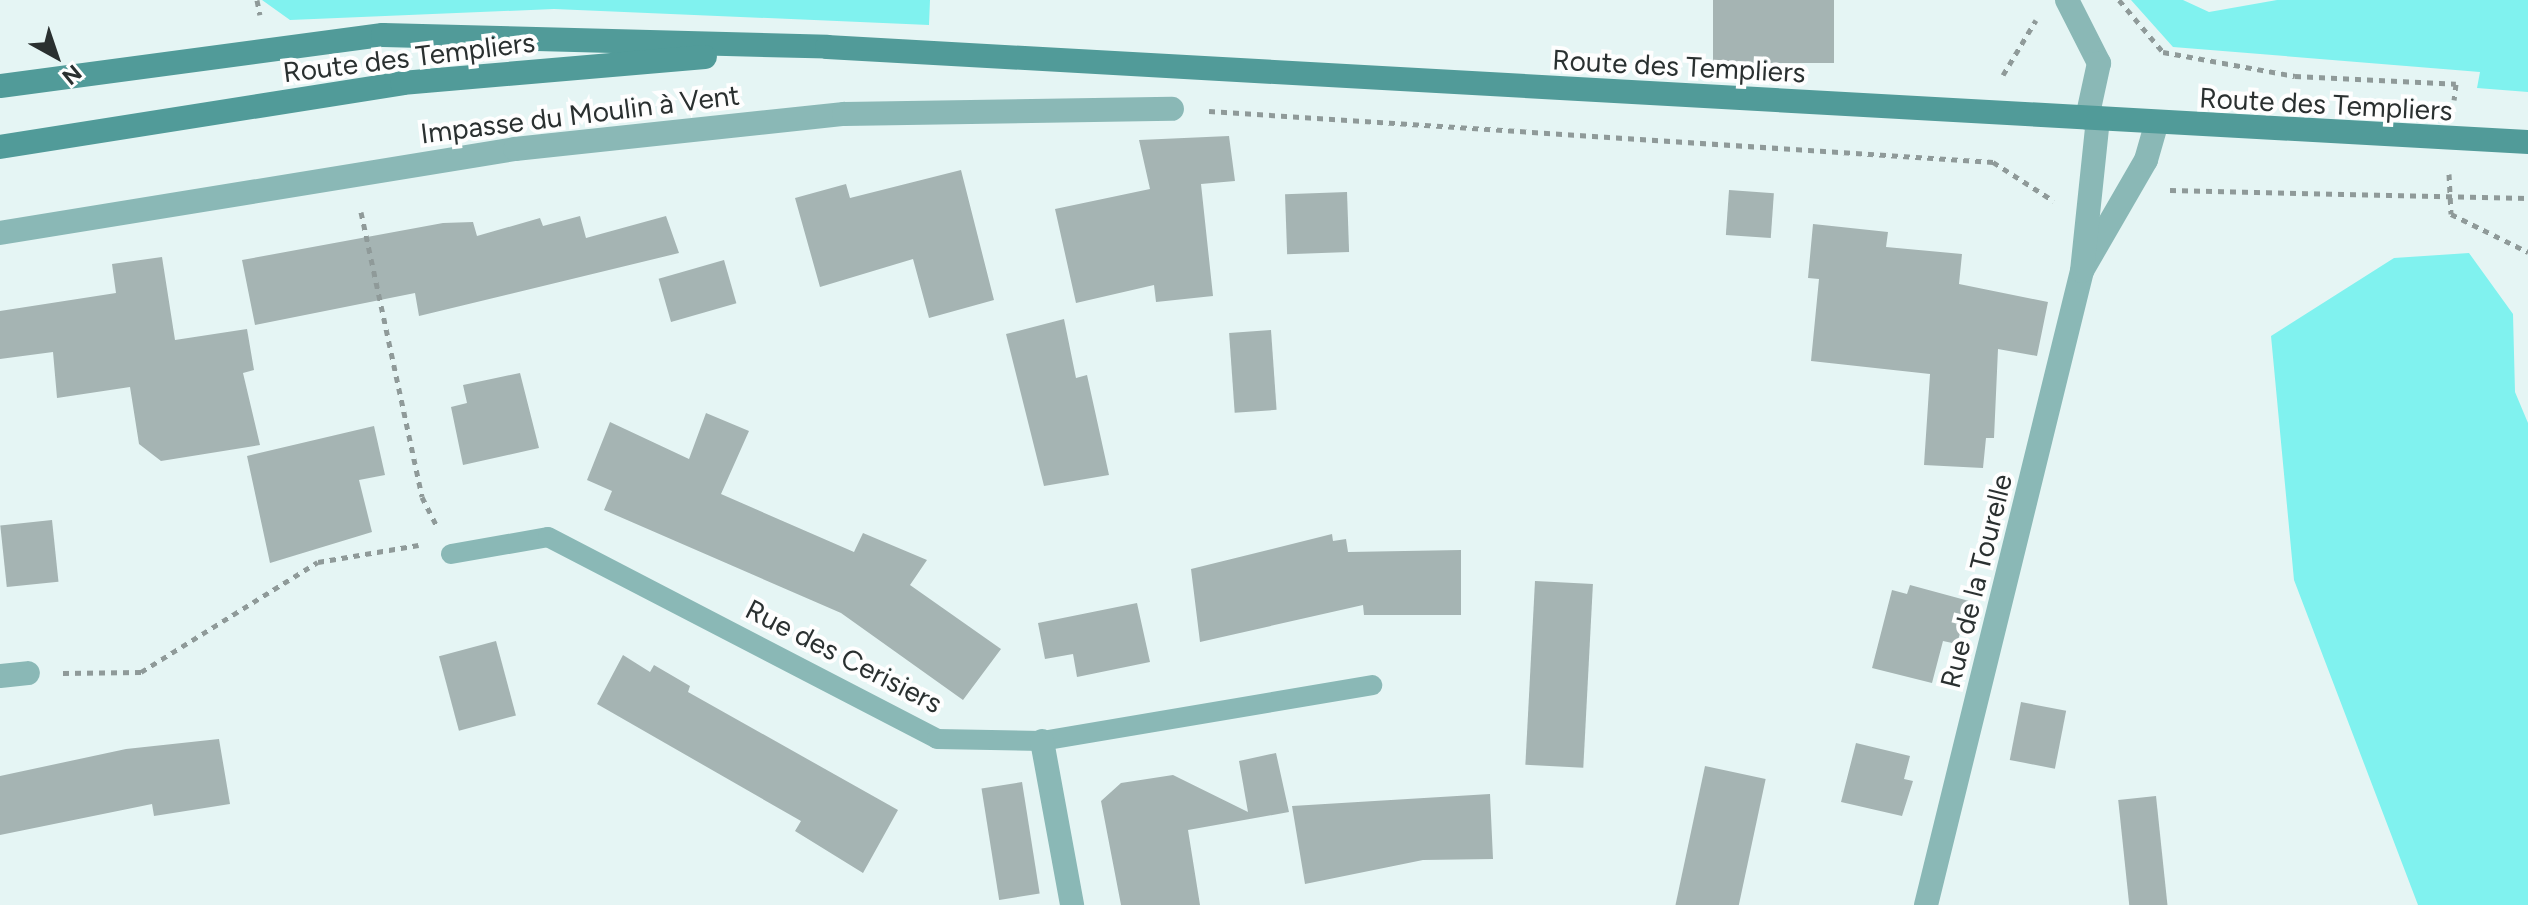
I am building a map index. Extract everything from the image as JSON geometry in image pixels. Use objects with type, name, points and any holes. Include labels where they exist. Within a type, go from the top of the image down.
[{"type":"main road","name":"Route des Templiers","points":[[0,86],[383,35],[827,47],[2092,118],[2451,142],[2528,142]]},
{"type":"main road","name":"Route des Templiers","points":[[0,147],[402,83],[827,47]]},
{"type":"street","name":"Rue de la Tourelle","points":[[1926,905],[2082,271],[2084,212],[2099,63],[2067,0]]},
{"type":"street","name":"Impasse du Moulin à Vent","points":[[0,233],[352,173],[844,114],[1172,109]]},
{"type":"street","name":"Rue de la Tourelle","points":[[2082,271],[2114,214],[2156,124]]},
{"type":"street","points":[[0,676],[28,673]]},
{"type":"street","points":[[1042,741],[1072,905]]},
{"type":"lane","name":"Rue des Cerisiers","points":[[451,554],[548,537],[937,739],[1042,741],[1372,685]]},
{"type":"path","points":[[2119,0],[2163,52],[2208,65],[2456,84],[2447,196],[2451,214],[2528,252]]},
{"type":"path","points":[[1172,109],[1993,162],[2037,194],[2084,212]]},
{"type":"path","points":[[352,173],[422,497],[451,554]]},
{"type":"path","points":[[2114,214],[2134,215],[2171,189],[2528,198]]},
{"type":"path","points":[[28,673],[141,672],[318,562],[411,542],[451,554]]},
{"type":"shaded area","points":[[262,0],[930,0],[929,25],[554,9],[290,20]]},
{"type":"shaded area","points":[[2131,0],[2183,0],[2209,12],[2277,0],[2528,0],[2528,92],[2477,88],[2480,72],[2173,47]]},
{"type":"shaded area","points":[[2469,253],[2513,314],[2515,392],[2528,423],[2528,905],[2418,905],[2294,580],[2271,336],[2394,258]]},
{"type":"building","points":[[1713,0],[1834,0],[1834,63],[1713,63]]},
{"type":"building","points":[[1229,136],[1235,181],[1201,184],[1213,296],[1156,302],[1154,285],[1076,303],[1055,209],[1150,189],[1139,140]]},
{"type":"building","points":[[961,170],[994,300],[929,318],[913,259],[820,287],[795,198],[846,184],[850,198]]},
{"type":"building","points":[[1729,190],[1774,193],[1771,238],[1726,235]]},
{"type":"building","points":[[1347,192],[1349,252],[1287,254],[1285,194]]},
{"type":"building","points":[[580,216],[586,238],[666,216],[679,253],[419,316],[415,293],[255,325],[242,260],[443,223],[473,222],[477,236],[540,218],[543,226]]},
{"type":"building","points":[[1813,224],[1888,232],[1886,247],[1962,254],[1959,284],[2048,302],[2037,356],[1998,349],[1994,438],[1986,438],[1983,468],[1924,465],[1930,374],[1811,361],[1819,279],[1808,278]]},
{"type":"building","points":[[162,257],[175,340],[247,329],[254,370],[243,373],[260,445],[161,461],[139,444],[130,387],[57,398],[53,352],[0,359],[0,311],[116,293],[112,264]]},
{"type":"building","points":[[724,260],[736,303],[671,322],[659,279]]},
{"type":"building","points":[[1064,319],[1076,378],[1087,375],[1109,475],[1044,486],[1006,334]]},
{"type":"building","points":[[1271,330],[1277,410],[1235,413],[1229,333]]},
{"type":"building","points":[[520,373],[539,448],[463,465],[451,407],[467,403],[463,385]]},
{"type":"building","points":[[706,413],[749,431],[721,494],[854,552],[863,533],[927,560],[910,585],[1001,649],[963,700],[841,613],[604,510],[612,491],[587,480],[610,422],[689,459]]},
{"type":"building","points":[[374,426],[385,475],[359,480],[372,532],[270,563],[247,456]]},
{"type":"building","points":[[52,520],[58,582],[7,587],[0,525]]},
{"type":"building","points":[[1332,534],[1333,541],[1346,539],[1348,552],[1461,550],[1461,615],[1364,615],[1363,605],[1200,642],[1191,569]]},
{"type":"building","points":[[1535,581],[1593,584],[1583,768],[1525,765]]},
{"type":"building","points":[[1910,585],[1969,601],[1957,644],[1943,641],[1932,683],[1872,668],[1892,590],[1907,594]]},
{"type":"building","points":[[1137,603],[1150,662],[1077,677],[1073,654],[1045,659],[1038,623]]},
{"type":"building","points":[[496,641],[516,715],[459,731],[439,656]]},
{"type":"building","points":[[623,655],[650,672],[654,665],[690,686],[688,692],[898,810],[863,873],[795,831],[801,821],[597,704]]},
{"type":"building","points":[[2021,702],[2066,711],[2055,769],[2010,760]]},
{"type":"building","points":[[219,739],[230,804],[154,816],[152,804],[0,835],[0,776],[126,749]]},
{"type":"building","points":[[1856,743],[1910,756],[1904,779],[1913,781],[1902,816],[1841,802]]},
{"type":"building","points":[[1276,753],[1289,812],[1188,830],[1200,905],[1121,905],[1101,801],[1121,783],[1173,775],[1248,812],[1239,761]]},
{"type":"building","points":[[1705,766],[1766,779],[1739,905],[1675,905]]},
{"type":"building","points":[[1022,782],[1040,894],[999,900],[982,788]]},
{"type":"building","points":[[1490,794],[1493,859],[1423,860],[1305,884],[1292,806]]},
{"type":"building","points":[[2156,796],[2167,905],[2129,905],[2118,800]]}]
